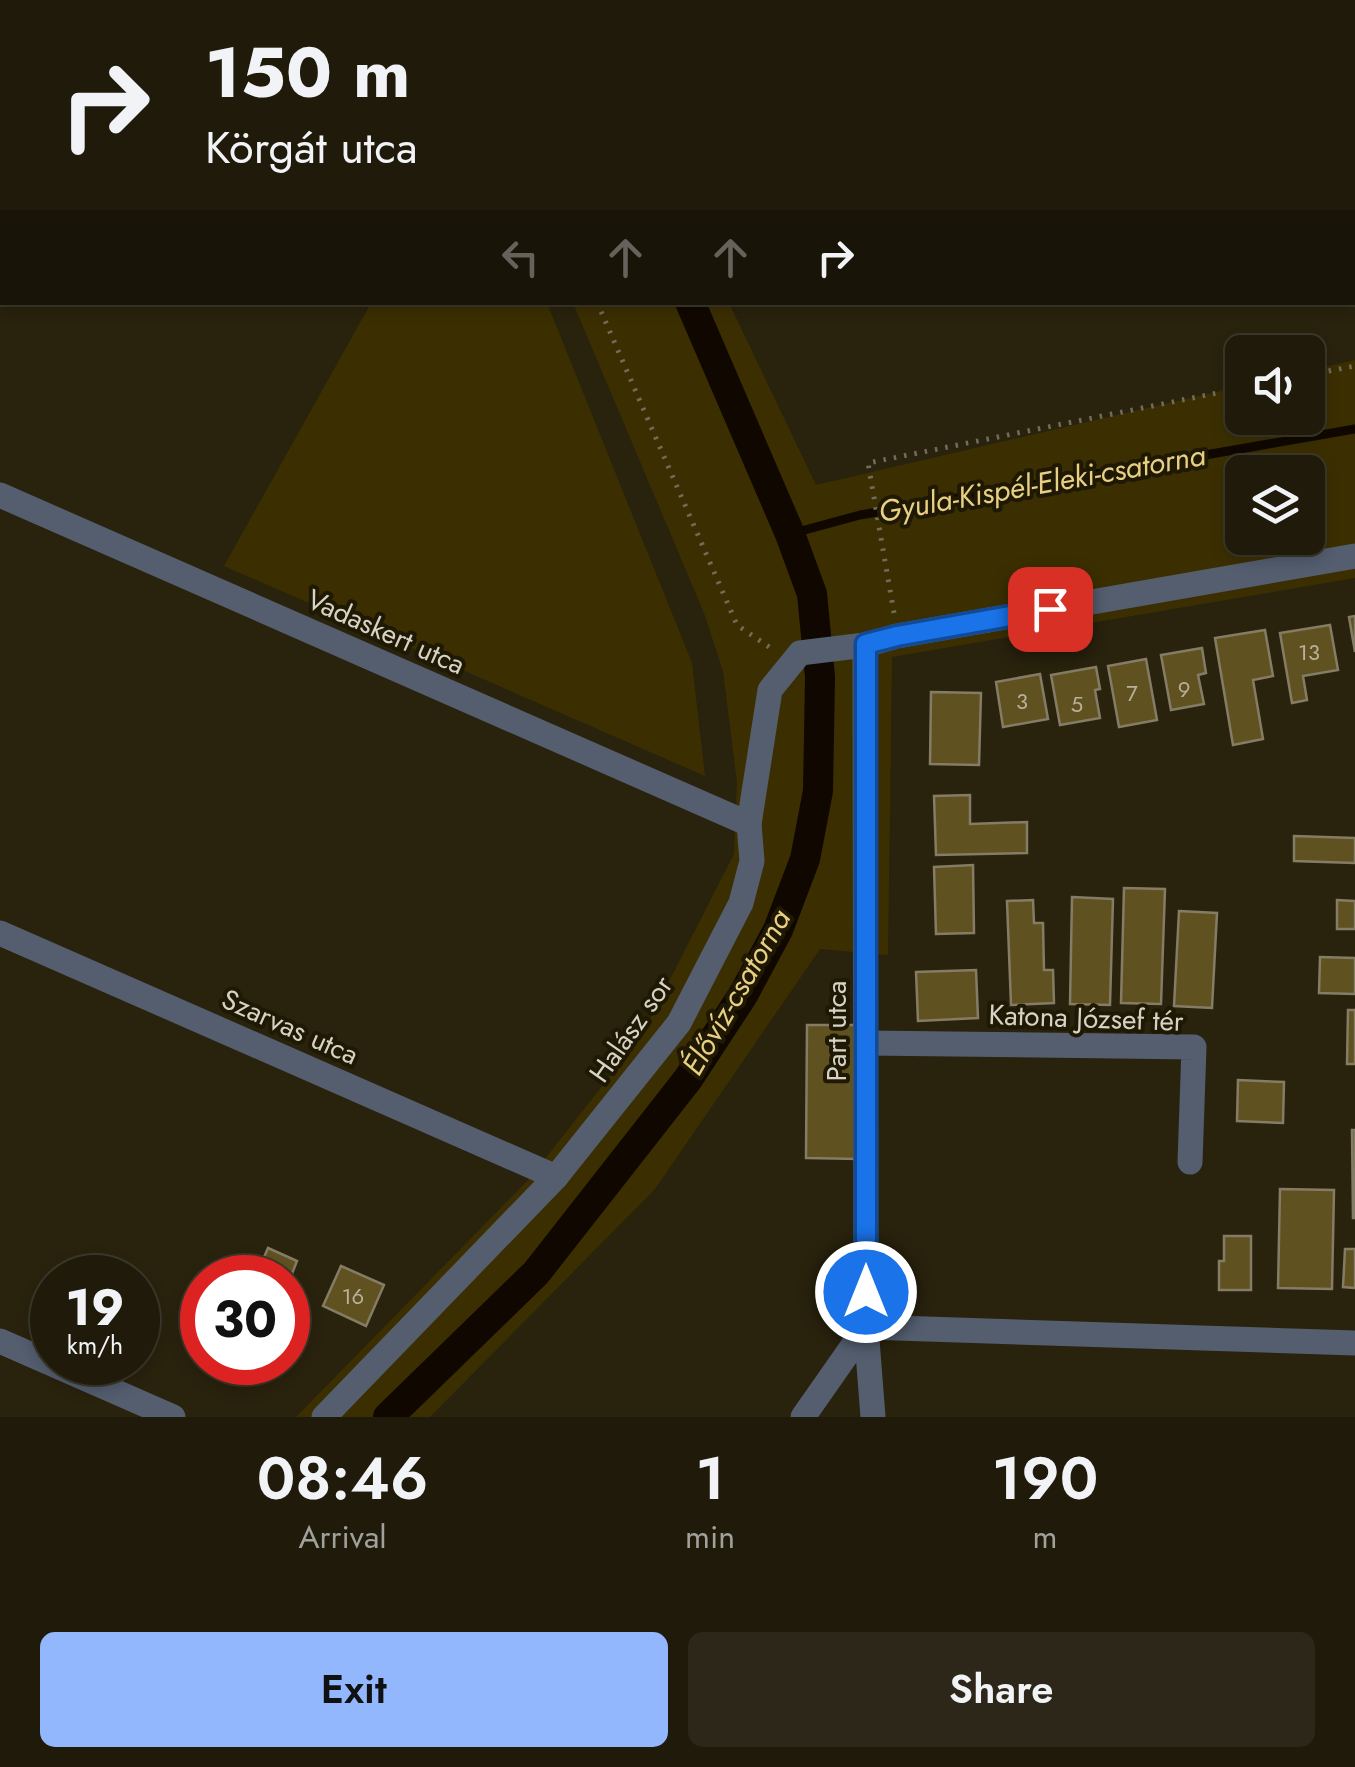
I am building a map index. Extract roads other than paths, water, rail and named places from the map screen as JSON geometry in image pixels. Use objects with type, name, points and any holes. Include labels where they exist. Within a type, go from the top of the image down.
[{"type":"street","name":"Vadaskert utca","points":[[0,495],[748,824]]},
{"type":"street","points":[[866,644],[1355,556]]},
{"type":"street","name":"Halász sor","points":[[324,1417],[556,1177],[679,1024],[741,902],[752,861],[748,824],[770,690],[795,658],[866,644]]},
{"type":"street","name":"Part utca","points":[[866,644],[866,1328],[873,1417]]},
{"type":"street","name":"Szarvas utca","points":[[0,933],[556,1177]]},
{"type":"street","name":"Katona József tér","points":[[866,1043],[1194,1047],[1190,1162]]},
{"type":"street","points":[[804,1417],[866,1328],[1355,1343]]},
{"type":"street","points":[[0,1342],[172,1417]]},
{"type":"waterway","name":"Élővíz-csatorna","points":[[388,1417],[536,1273],[688,1079],[743,995],[778,930],[805,859],[818,791],[820,677],[812,594],[691,305]]},
{"type":"waterway","name":"Gyula-Kispél-Eleki-csatorna","points":[[790,534],[860,515],[1355,429]]}]
